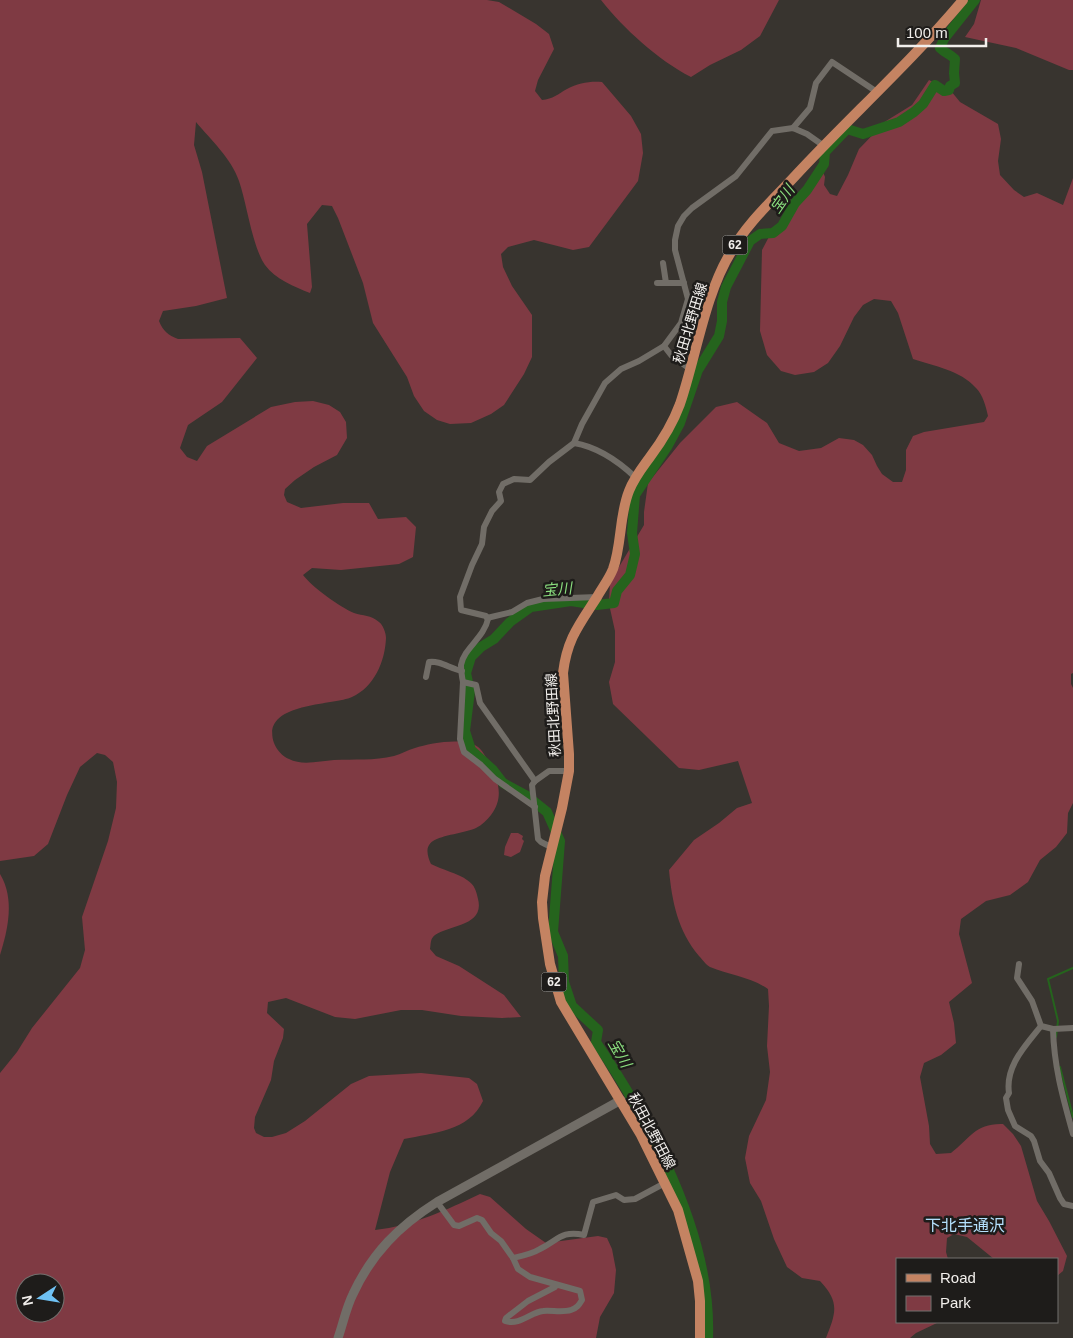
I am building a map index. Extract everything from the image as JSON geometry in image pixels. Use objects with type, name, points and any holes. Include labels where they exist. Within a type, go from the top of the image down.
[{"type":"main road","name":"秋田北野田線","points":[[700,1338],[700,1300],[697,1275],[678,1210],[641,1135],[566,1010],[556,989],[545,938],[542,902],[545,876],[569,772],[563,667],[568,646],[612,572],[617,556],[626,498],[635,476],[661,442],[678,408],[718,277],[730,252],[824,146],[920,49],[963,0]]},
{"type":"street","points":[[793,128],[810,108],[816,83],[832,62],[877,92]]},
{"type":"street","points":[[596,599],[543,599],[527,603],[512,612],[487,618],[477,613],[461,610],[460,597],[482,544],[484,527],[492,511],[501,501],[499,492],[503,484],[514,479],[530,480],[574,443],[582,424],[605,383],[621,370],[664,346],[681,323],[688,299],[677,258],[675,240],[678,226],[684,216],[736,176],[772,131],[793,128],[807,134],[824,146]]},
{"type":"street","points":[[663,263],[666,283]]},
{"type":"street","points":[[657,283],[684,283]]},
{"type":"street","points":[[688,299],[711,299]]},
{"type":"street","points":[[664,346],[671,355],[690,369]]},
{"type":"street","points":[[574,443],[584,445],[609,456],[635,476]]},
{"type":"street","points":[[487,618],[486,627],[461,664],[467,683],[460,739],[464,752],[495,779],[534,803]]},
{"type":"street","points":[[426,677],[429,662],[434,661],[462,671]]},
{"type":"street","points":[[467,683],[476,685],[480,703],[536,781]]},
{"type":"street","points":[[552,844],[541,842],[538,839],[532,785],[549,771],[569,772]]},
{"type":"street","points":[[1019,964],[1017,978],[1032,1000],[1041,1026]]},
{"type":"street","points":[[1041,1026],[1053,1029],[1073,1028]]},
{"type":"street","points":[[1041,1026],[1019,1053],[1012,1068],[1008,1086],[1010,1093],[1006,1098],[1008,1110],[1015,1126],[1031,1136],[1040,1161],[1049,1173],[1064,1204],[1073,1206]]},
{"type":"street","points":[[1053,1029],[1058,1083],[1073,1134]]},
{"type":"street","points":[[338,1338],[352,1296],[369,1263],[392,1236],[412,1218],[437,1202],[621,1100]]},
{"type":"street","points":[[513,1258],[539,1250],[563,1234],[570,1232],[584,1235],[593,1202],[616,1194],[624,1200],[635,1199],[665,1184]]},
{"type":"street","points":[[437,1202],[454,1225],[458,1226],[477,1218],[482,1220],[491,1234],[501,1241],[518,1269],[530,1277],[555,1284],[580,1291],[582,1300],[572,1310],[562,1312],[541,1311],[529,1318],[512,1322],[506,1321],[506,1318],[528,1302],[554,1287],[555,1284]]},
{"type":"green space","points":[[0,0],[487,0],[499,2],[549,34],[554,49],[538,80],[535,91],[542,100],[580,84],[602,82],[631,116],[641,134],[643,153],[638,181],[589,247],[573,250],[534,240],[508,247],[501,254],[503,267],[512,286],[532,315],[532,357],[524,374],[504,405],[491,414],[471,423],[450,424],[437,420],[424,411],[414,396],[407,377],[373,323],[363,283],[332,206],[322,205],[307,224],[312,287],[310,293],[286,282],[269,270],[260,257],[239,181],[231,165],[196,122],[194,145],[202,172],[227,298],[196,306],[163,311],[159,321],[166,332],[178,339],[240,338],[257,358],[222,402],[188,425],[180,448],[187,457],[197,461],[207,446],[271,407],[295,402],[313,401],[329,405],[340,412],[346,422],[347,438],[337,455],[314,467],[285,489],[284,495],[287,502],[301,508],[343,503],[369,503],[378,519],[406,517],[416,527],[413,557],[399,564],[341,570],[312,568],[303,575],[319,591],[341,606],[379,622],[383,627],[386,638],[385,647],[377,673],[360,693],[342,700],[300,708],[287,713],[277,720],[273,730],[274,743],[278,750],[284,756],[300,762],[364,760],[394,756],[430,744],[464,742],[478,747],[482,751],[497,780],[499,794],[495,808],[482,824],[471,830],[437,839],[428,846],[431,864],[459,875],[472,884],[477,893],[479,908],[471,920],[435,935],[431,940],[430,949],[436,956],[459,966],[504,995],[521,1017],[461,1016],[422,1010],[401,1010],[355,1019],[335,1017],[286,998],[268,1002],[267,1013],[284,1029],[283,1038],[274,1061],[271,1080],[255,1117],[254,1128],[256,1133],[264,1137],[272,1137],[286,1133],[305,1121],[351,1084],[369,1076],[421,1073],[469,1078],[477,1084],[483,1101],[477,1111],[469,1119],[449,1129],[404,1139],[390,1172],[375,1230],[416,1221],[480,1194],[490,1197],[526,1229],[546,1243],[598,1236],[607,1238],[612,1249],[616,1270],[614,1293],[600,1317],[596,1338],[0,1338],[0,1073],[17,1052],[32,1028],[80,968],[85,950],[82,917],[108,841],[116,808],[117,782],[113,762],[105,755],[97,753],[80,767],[48,844],[34,856],[0,861]]},
{"type":"green space","points":[[601,0],[779,0],[760,36],[741,50],[710,65],[691,77],[666,62],[642,43]]},
{"type":"green space","points":[[981,0],[1073,0],[1073,70],[1016,48],[965,37],[974,24]]},
{"type":"green space","points":[[929,80],[951,91],[960,102],[998,124],[1001,139],[998,161],[1000,175],[1014,190],[1024,197],[1037,193],[1063,205],[1073,178],[1073,673],[1071,674],[1071,684],[1073,688],[1073,803],[1068,813],[1067,833],[1056,847],[1040,860],[1028,882],[1010,895],[986,901],[961,919],[959,934],[972,983],[949,1002],[956,1043],[941,1055],[924,1063],[920,1077],[929,1126],[930,1144],[936,1154],[951,1153],[974,1132],[986,1126],[1003,1124],[1021,1146],[1037,1201],[1067,1256],[1063,1271],[1058,1275],[1058,1258],[993,1258],[967,1237],[954,1234],[947,1238],[948,1258],[896,1258],[896,1323],[937,1323],[910,1338],[826,1338],[834,1315],[831,1295],[820,1281],[802,1278],[787,1267],[774,1239],[761,1201],[750,1183],[745,1158],[749,1136],[766,1100],[770,1072],[767,1046],[768,989],[706,964],[686,937],[681,926],[674,905],[670,882],[669,870],[694,840],[737,808],[752,803],[738,761],[699,770],[679,768],[613,704],[609,682],[615,662],[615,631],[609,604],[610,582],[644,525],[648,483],[680,443],[716,407],[737,402],[767,423],[779,443],[799,451],[821,448],[839,438],[854,440],[863,445],[872,455],[882,474],[893,482],[902,482],[906,470],[906,450],[913,436],[924,432],[984,422],[988,416],[981,394],[970,382],[946,369],[913,359],[898,313],[891,301],[874,299],[863,305],[854,317],[840,346],[828,363],[814,372],[795,375],[781,371],[767,355],[760,331],[762,250],[772,231],[807,189],[817,170],[823,172],[825,177],[824,185],[830,194],[837,196],[859,149],[886,121],[912,105]]},
{"type":"green space","points":[[511,833],[518,833],[523,836],[522,839],[524,841],[520,852],[511,857],[504,855]]},
{"type":"green space","points":[[0,874],[5,884],[9,914],[0,955]]},
{"type":"waterway","name":"宝川","points":[[708,1338],[707,1299],[700,1260],[689,1221],[674,1182],[638,1109],[596,1042],[598,1030],[572,1006],[564,982],[563,956],[553,932],[560,841],[547,812],[527,796],[503,783],[493,770],[471,750],[465,731],[470,691],[466,673],[471,657],[481,647],[494,639],[510,622],[531,607],[571,601],[597,605],[614,603],[617,591],[630,575],[635,554],[632,533],[635,495],[667,447],[680,423],[698,370],[719,336],[722,321],[722,302],[726,287],[750,241],[760,234],[773,233],[782,226],[795,203],[807,190],[824,164],[825,152],[847,129],[863,134],[899,122],[923,104],[935,85],[944,91],[949,90],[950,86],[955,83],[955,59],[940,48],[944,39],[975,0]]},
{"type":"waterway","points":[[1056,1037],[1058,1021],[1048,979],[1073,968]]},
{"type":"waterway","points":[[1060,1067],[1073,1117]]},
{"type":"district","name":"下北手通沢","points":[[965,1225]]}]
